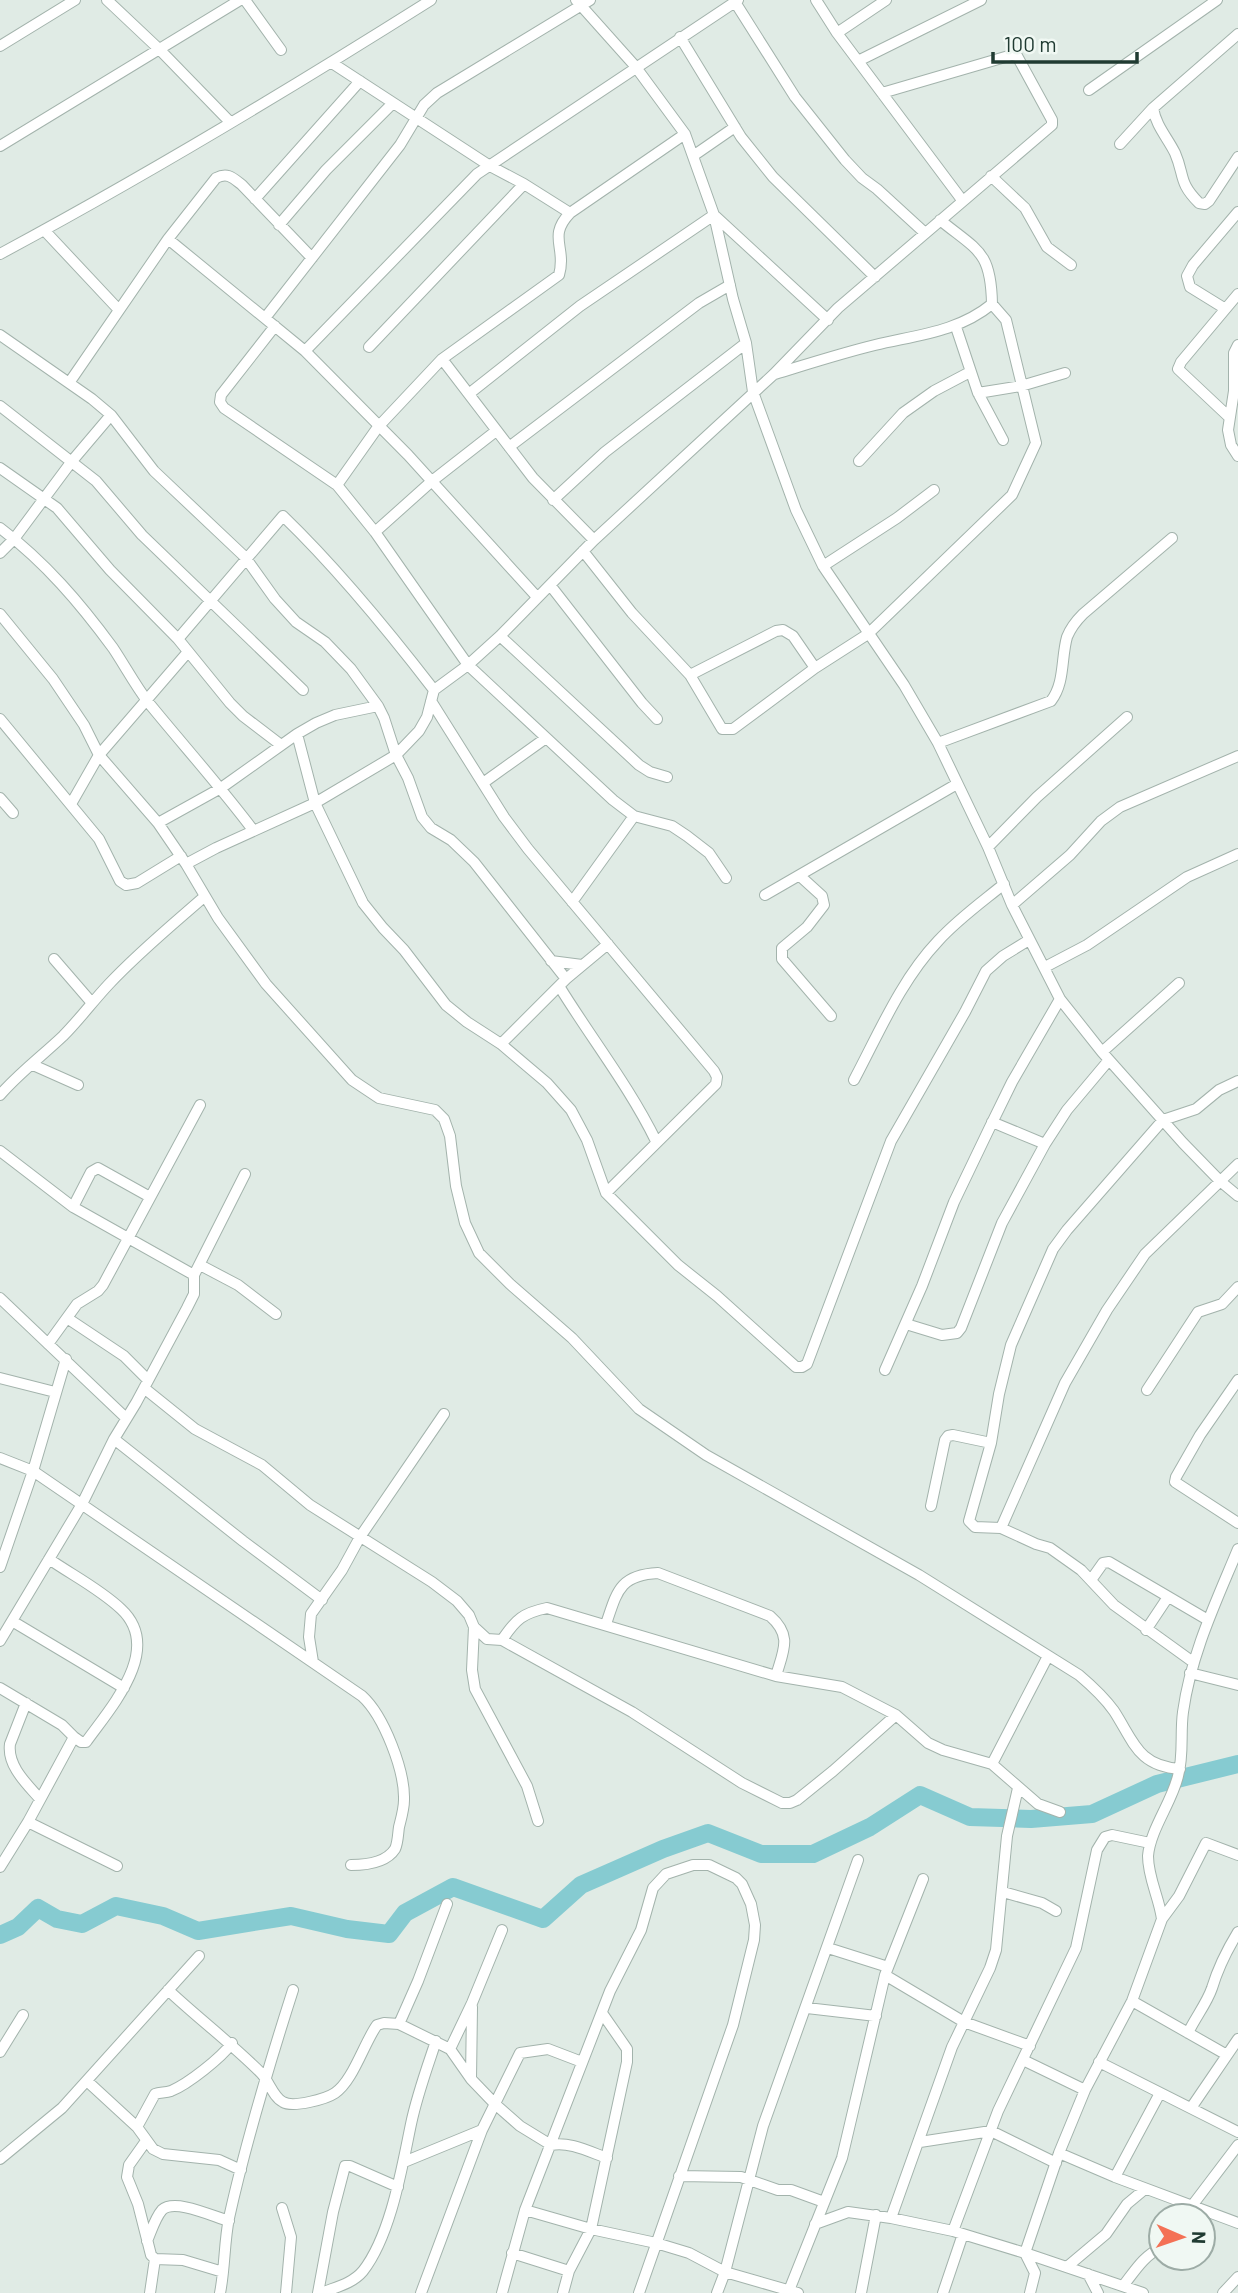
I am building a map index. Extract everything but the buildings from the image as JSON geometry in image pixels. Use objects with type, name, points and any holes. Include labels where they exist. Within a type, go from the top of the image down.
[{"type":"street","points":[[0,46],[75,0]]},
{"type":"street","points":[[107,0],[230,122]]},
{"type":"street","points":[[0,146],[240,0]]},
{"type":"street","points":[[245,0],[281,50]]},
{"type":"street","points":[[0,254],[332,63],[431,0]]},
{"type":"street","points":[[816,0],[837,33],[962,200]]},
{"type":"street","points":[[837,33],[887,0]]},
{"type":"street","points":[[858,61],[981,0]]},
{"type":"street","points":[[1089,90],[1217,0]]},
{"type":"street","points":[[305,351],[464,185],[635,66],[736,1],[795,97],[845,160],[925,233]]},
{"type":"street","points":[[265,318],[400,145],[424,106],[437,93],[582,2],[635,66],[685,134],[714,215],[746,343],[753,392],[796,510],[823,566],[904,685],[937,743],[988,847],[1029,940],[1060,999],[1105,1056],[1220,1181],[1238,1196]]},
{"type":"street","points":[[1120,144],[1153,108],[1238,34]]},
{"type":"street","points":[[680,37],[735,127],[773,177],[875,278]]},
{"type":"street","points":[[0,719],[99,839],[120,881],[126,885],[136,883],[315,803],[396,755],[419,732],[434,690],[468,665],[500,636],[594,540],[774,374],[828,320],[962,200],[1052,125],[1052,120],[1017,57],[1007,56],[882,93]]},
{"type":"street","points":[[332,63],[490,166],[570,213]]},
{"type":"street","points":[[254,199],[360,81]]},
{"type":"street","points":[[279,225],[326,170],[393,103]]},
{"type":"street","points":[[1153,108],[1156,120],[1174,151],[1183,184],[1199,203],[1205,204],[1209,201],[1238,157]]},
{"type":"street","points":[[693,156],[735,127]]},
{"type":"street","points":[[337,485],[378,427],[442,359],[559,275],[562,266],[557,232],[559,224],[570,213],[685,134]]},
{"type":"street","points":[[69,383],[168,239],[216,178],[230,175],[312,258]]},
{"type":"street","points":[[991,176],[1025,208],[1047,247],[1072,265]]},
{"type":"street","points":[[369,347],[524,184]]},
{"type":"street","points":[[1224,308],[1190,287],[1187,276],[1238,212]]},
{"type":"street","points":[[714,215],[828,320]]},
{"type":"street","points":[[470,393],[580,306],[714,215]]},
{"type":"street","points":[[583,551],[632,613],[690,675],[722,729],[729,730],[815,668],[868,634],[1012,495],[1036,443],[1006,320],[992,304],[992,278],[989,267],[981,254],[940,220]]},
{"type":"street","points":[[44,230],[119,310]]},
{"type":"street","points":[[168,239],[305,351],[432,481],[537,597]]},
{"type":"street","points":[[509,447],[699,303],[730,285]]},
{"type":"street","points":[[1229,417],[1178,369],[1224,308],[1238,294]]},
{"type":"street","points":[[774,374],[872,346],[956,327],[992,304]]},
{"type":"street","points":[[275,326],[221,395],[220,402],[224,408],[270,442],[337,485],[375,532],[468,665],[634,816],[672,826],[687,836],[709,853],[726,878]]},
{"type":"street","points":[[956,327],[978,393],[1003,440]]},
{"type":"street","points":[[0,335],[111,415],[154,471],[245,557],[275,599],[296,622],[325,642],[351,668],[378,706],[422,817],[431,828],[451,840],[474,862],[551,961],[592,1038],[625,1083],[656,1141]]},
{"type":"street","points":[[553,500],[605,452],[746,343]]},
{"type":"street","points":[[1238,345],[1234,359],[1236,392],[1228,430],[1231,445],[1238,456]]},
{"type":"street","points":[[442,359],[496,431],[553,500],[594,540]]},
{"type":"street","points":[[859,461],[903,413],[934,391],[970,372]]},
{"type":"street","points":[[978,393],[1021,386],[1065,373]]},
{"type":"street","points":[[0,406],[96,481],[142,535],[303,690]]},
{"type":"street","points":[[0,553],[14,539],[72,461],[111,415]]},
{"type":"street","points":[[375,532],[432,481],[496,431]]},
{"type":"street","points":[[0,468],[57,508],[110,570],[178,639],[187,653],[243,716],[281,745]]},
{"type":"street","points":[[823,566],[897,519],[934,490]]},
{"type":"street","points":[[178,639],[245,557],[283,516],[379,618],[434,690]]},
{"type":"street","points":[[0,528],[73,595],[147,700],[253,830]]},
{"type":"street","points":[[937,743],[1051,701],[1058,692],[1071,627],[1172,538]]},
{"type":"street","points":[[550,585],[657,719]]},
{"type":"street","points":[[0,614],[53,679],[84,725],[99,755],[158,823],[184,860],[204,897],[266,984],[352,1080],[379,1098],[435,1110],[444,1119],[450,1136],[456,1186],[465,1223],[479,1253],[510,1284],[572,1338],[639,1409],[706,1455],[919,1575],[1079,1675],[1098,1690],[1114,1710],[1132,1743],[1152,1763],[1161,1768],[1180,1769]]},
{"type":"street","points":[[690,675],[776,631],[783,630],[793,636],[815,668]]},
{"type":"street","points":[[500,636],[639,765],[650,772],[667,777]]},
{"type":"street","points":[[71,804],[99,755],[187,653]]},
{"type":"street","points":[[431,701],[504,817],[717,1077],[716,1084],[606,1193]]},
{"type":"street","points":[[158,823],[221,788],[297,734],[335,715],[378,706]]},
{"type":"street","points":[[988,847],[1037,797],[1128,717]]},
{"type":"street","points":[[297,734],[315,803],[363,903],[404,950],[446,1005],[501,1044],[547,1083],[571,1111],[587,1140],[606,1193],[678,1265],[796,1367],[807,1364],[891,1140],[986,971],[1003,956],[1029,940]]},
{"type":"street","points":[[483,783],[546,738]]},
{"type":"street","points":[[1013,905],[1119,807],[1238,756]]},
{"type":"street","points":[[765,895],[957,784]]},
{"type":"street","points":[[0,798],[13,813]]},
{"type":"street","points":[[572,902],[634,816]]},
{"type":"street","points":[[1045,967],[1087,945],[1187,877],[1238,854]]},
{"type":"street","points":[[800,876],[822,896],[824,905],[780,952],[782,960],[831,1016]]},
{"type":"street","points":[[854,1080],[914,971],[936,942],[1004,884]]},
{"type":"street","points":[[0,1094],[17,1075],[33,1065],[155,939],[204,897]]},
{"type":"street","points":[[501,1044],[582,965],[608,944]]},
{"type":"street","points":[[54,959],[92,1003]]},
{"type":"street","points":[[551,961],[582,965]]},
{"type":"street","points":[[906,1324],[942,1335],[957,1334],[1002,1223],[1045,1144],[1105,1056],[1180,983]]},
{"type":"street","points":[[885,1370],[954,1202],[1012,1082],[1060,999]]},
{"type":"street","points":[[33,1065],[78,1085]]},
{"type":"street","points":[[1193,1662],[1114,1605],[1081,1570],[1050,1548],[1036,1545],[1001,1528],[975,1527],[969,1521],[991,1443],[1011,1345],[1053,1249],[1163,1120],[1196,1109],[1219,1090],[1238,1081]]},
{"type":"street","points":[[48,1344],[83,1299],[98,1291],[200,1105]]},
{"type":"street","points":[[992,1122],[1045,1144]]},
{"type":"street","points":[[0,1151],[73,1207],[194,1275]]},
{"type":"street","points":[[1001,1528],[1065,1383],[1107,1310],[1145,1254],[1238,1164]]},
{"type":"street","points":[[73,1207],[91,1172],[98,1168],[150,1196]]},
{"type":"street","points":[[0,1641],[82,1504],[114,1439],[194,1294],[194,1275],[245,1174]]},
{"type":"street","points":[[200,1265],[238,1285],[276,1314]]},
{"type":"street","points":[[1147,1390],[1198,1312],[1222,1304],[1238,1287]]},
{"type":"street","points":[[0,1298],[126,1418]]},
{"type":"street","points":[[67,1318],[124,1356],[146,1384],[195,1429],[262,1465],[310,1505],[432,1582],[457,1601],[469,1615],[474,1627],[487,1639],[502,1640],[632,1712],[742,1783],[782,1803],[790,1803],[806,1793],[896,1715]]},
{"type":"street","points":[[0,1567],[33,1471],[66,1359]]},
{"type":"street","points":[[0,1378],[55,1392]]},
{"type":"street","points":[[1238,1380],[1200,1435],[1175,1482],[1238,1523]]},
{"type":"street","points":[[313,1662],[309,1624],[312,1614],[360,1537],[444,1414]]},
{"type":"street","points":[[932,1506],[948,1436],[991,1443]]},
{"type":"street","points":[[114,1439],[232,1533],[322,1600]]},
{"type":"street","points":[[0,1458],[33,1471],[372,1705],[384,1728],[403,1783],[404,1802],[396,1848],[386,1857],[369,1865],[351,1864]]},
{"type":"street","points":[[1162,1919],[1149,1874],[1150,1843],[1180,1769],[1182,1713],[1193,1662],[1238,1549]]},
{"type":"street","points":[[0,1688],[62,1725],[81,1742],[86,1742],[133,1671],[136,1636],[132,1624],[121,1609],[49,1559]]},
{"type":"street","points":[[1090,1580],[1103,1563],[1109,1562],[1208,1620]]},
{"type":"street","points":[[606,1623],[619,1588],[629,1579],[658,1573],[770,1616],[780,1625],[784,1634],[785,1644],[776,1676]]},
{"type":"street","points":[[1146,1630],[1168,1597]]},
{"type":"street","points":[[502,1640],[519,1618],[529,1612],[547,1608],[606,1623],[776,1676],[842,1687],[896,1715],[928,1743],[992,1764],[1018,1788],[1048,1809],[1060,1812]]},
{"type":"street","points":[[12,1621],[124,1688]]},
{"type":"street","points":[[474,1627],[472,1670],[475,1689],[527,1786],[538,1821]]},
{"type":"street","points":[[992,1764],[1048,1656]]},
{"type":"street","points":[[1190,1673],[1238,1685]]},
{"type":"street","points":[[26,1703],[9,1752],[22,1778],[40,1798]]},
{"type":"street","points":[[0,1867],[74,1737]]},
{"type":"street","points":[[891,2218],[920,2141],[936,2087],[996,1950],[1007,1836],[1018,1788]]},
{"type":"street","points":[[28,1822],[117,1866]]},
{"type":"street","points":[[943,2293],[958,2233],[991,2131],[1076,1948],[1097,1850],[1105,1837],[1112,1835],[1150,1843]]},
{"type":"street","points":[[1030,2293],[1035,2273],[1025,2253],[1058,2158],[1085,2090],[1132,2001],[1162,1919],[1179,1896],[1206,1843],[1238,1855]]},
{"type":"street","points":[[717,2293],[725,2272],[763,2126],[858,1860]]},
{"type":"street","points":[[502,2293],[524,2210],[601,2013],[641,1930],[653,1888],[666,1874],[693,1865],[709,1865],[736,1878],[742,1884],[751,1904],[755,1924],[754,1940],[733,2025],[639,2293]]},
{"type":"street","points":[[524,2210],[689,2253],[725,2272],[785,2292],[842,2158],[886,1971],[923,1879]]},
{"type":"street","points":[[1003,1892],[1042,1903],[1056,1911]]},
{"type":"street","points":[[399,2024],[447,1904]]},
{"type":"street","points":[[450,2049],[502,1930]]},
{"type":"street","points":[[1188,2033],[1238,1932]]},
{"type":"street","points":[[828,1948],[886,1971],[964,2022],[1030,2046]]},
{"type":"street","points":[[0,2158],[62,2108],[199,1956]]},
{"type":"street","points":[[168,1990],[207,2026],[232,2043],[265,2077],[279,2099],[292,2105],[334,2094],[343,2086],[377,2025],[399,2024],[450,2049],[471,2079],[520,2126],[551,2145],[568,2145],[607,2158]]},
{"type":"street","points":[[220,2293],[229,2221],[241,2170],[265,2077],[293,1990]]},
{"type":"street","points":[[1132,2001],[1227,2055]]},
{"type":"street","points":[[471,2079],[472,2003]]},
{"type":"street","points":[[807,2008],[876,2017]]},
{"type":"street","points":[[563,2293],[569,2271],[591,2229],[628,2055],[627,2049],[601,2013]]},
{"type":"street","points":[[0,2052],[23,2015]]},
{"type":"street","points":[[1191,2108],[1238,2039]]},
{"type":"street","points":[[398,2187],[345,2166],[333,2212],[319,2293],[351,2282],[362,2272],[375,2251],[398,2187],[420,2088],[436,2041]]},
{"type":"street","points":[[136,2127],[155,2094],[168,2092],[181,2085],[216,2061],[232,2043]]},
{"type":"street","points":[[421,2293],[482,2130],[520,2053],[548,2049],[582,2062]]},
{"type":"street","points":[[1023,2060],[1085,2090]]},
{"type":"street","points":[[1099,2062],[1238,2132]]},
{"type":"street","points":[[87,2081],[136,2127],[153,2149],[163,2154],[219,2160],[241,2170]]},
{"type":"street","points":[[1115,2177],[1160,2093]]},
{"type":"street","points":[[404,2162],[482,2130]]},
{"type":"street","points":[[920,2141],[991,2131],[1176,2202]]},
{"type":"street","points":[[146,2141],[129,2165],[127,2177],[155,2259],[150,2293]]},
{"type":"street","points":[[1202,2202],[1238,2145]]},
{"type":"street","points":[[679,2176],[736,2176],[778,2190],[790,2190],[824,2203]]},
{"type":"street","points":[[1068,2266],[1106,2234],[1127,2204],[1146,2189]]},
{"type":"street","points":[[147,2242],[161,2211],[166,2207],[190,2208],[229,2221]]},
{"type":"street","points":[[282,2208],[291,2237],[286,2293]]},
{"type":"street","points":[[815,2224],[848,2212],[891,2218],[958,2233],[1068,2266],[1143,2293]]},
{"type":"street","points":[[861,2293],[876,2215]]},
{"type":"street","points":[[1217,2217],[1238,2223]]},
{"type":"street","points":[[512,2253],[569,2271]]},
{"type":"street","points":[[1124,2286],[1147,2257]]},
{"type":"street","points":[[155,2259],[183,2260],[223,2272]]},
{"type":"street","points":[[1088,2274],[1097,2293]]},
{"type":"street","points":[[1223,2293],[1238,2277]]},
{"type":"waterway","points":[[0,1935],[18,1927],[38,1908],[57,1919],[82,1924],[116,1906],[163,1916],[198,1931],[291,1916],[347,1929],[389,1934],[405,1913],[453,1887],[543,1919],[581,1885],[663,1849],[708,1833],[761,1854],[813,1854],[870,1827],[920,1795],[970,1817],[1031,1819],[1092,1814],[1157,1784],[1238,1764]]}]
